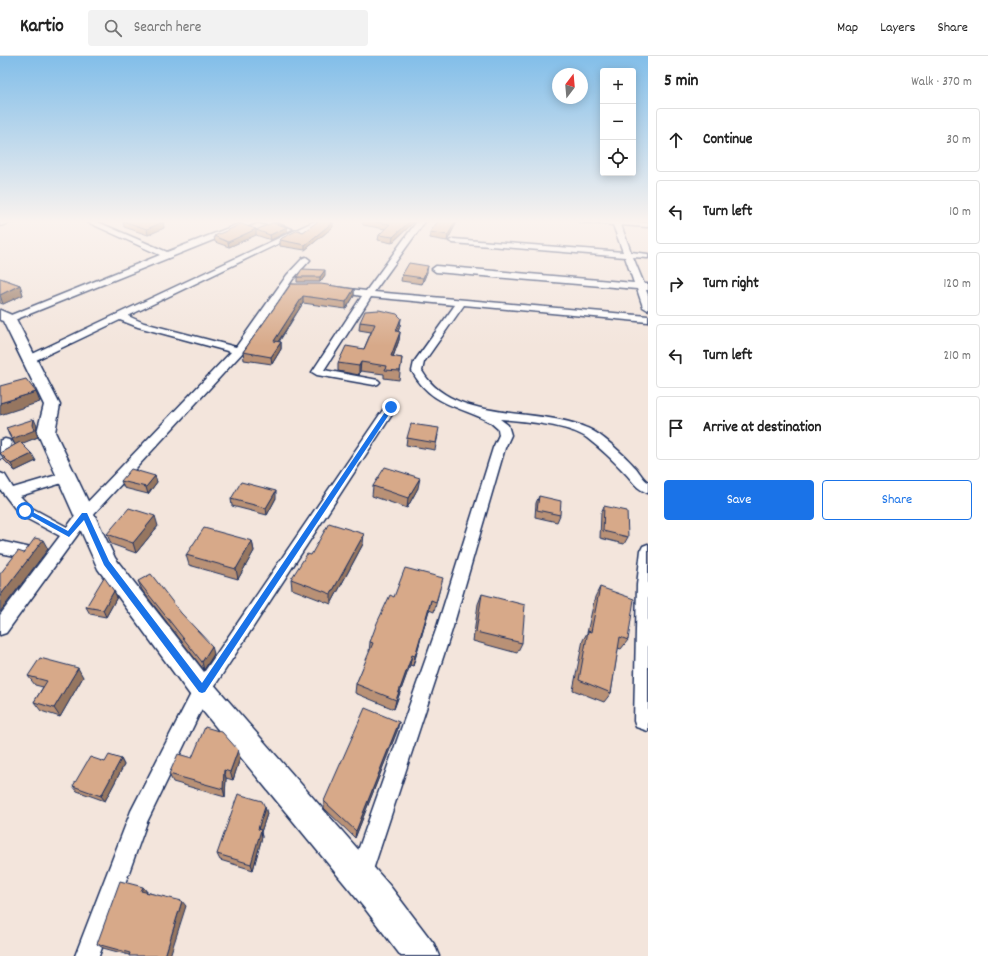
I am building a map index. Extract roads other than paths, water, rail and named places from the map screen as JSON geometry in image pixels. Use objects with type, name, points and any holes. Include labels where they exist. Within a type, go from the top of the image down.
[{"type":"street","points":[[153,262],[5,317],[30,359],[52,405],[46,432],[106,563],[202,690],[360,876],[422,956]]},
{"type":"street","points":[[30,359],[235,262]]},
{"type":"street","points":[[0,628],[84,514],[242,348],[283,287],[304,262]]},
{"type":"street","points":[[374,382],[317,372],[368,294],[391,262]]},
{"type":"street","points":[[632,262],[644,287],[648,307]]},
{"type":"street","points":[[436,269],[644,287]]},
{"type":"street","points":[[283,287],[298,287]]},
{"type":"street","points":[[327,288],[368,294],[648,319]]},
{"type":"street","points":[[360,876],[444,630],[499,448],[505,435],[504,428],[491,416],[441,397],[425,385],[417,371],[419,362],[462,302]]},
{"type":"street","points":[[121,317],[148,327],[238,351]]},
{"type":"street","points":[[87,956],[138,818],[202,690],[391,407]]},
{"type":"street","points":[[486,414],[532,418],[582,430],[591,435],[631,471],[641,484],[648,488]]},
{"type":"street","points":[[0,455],[5,443]]},
{"type":"street","points":[[4,486],[67,477]]},
{"type":"street","points":[[4,486],[25,511],[69,534]]},
{"type":"street","points":[[0,547],[26,552]]},
{"type":"street","points":[[648,550],[643,721],[648,722]]}]
